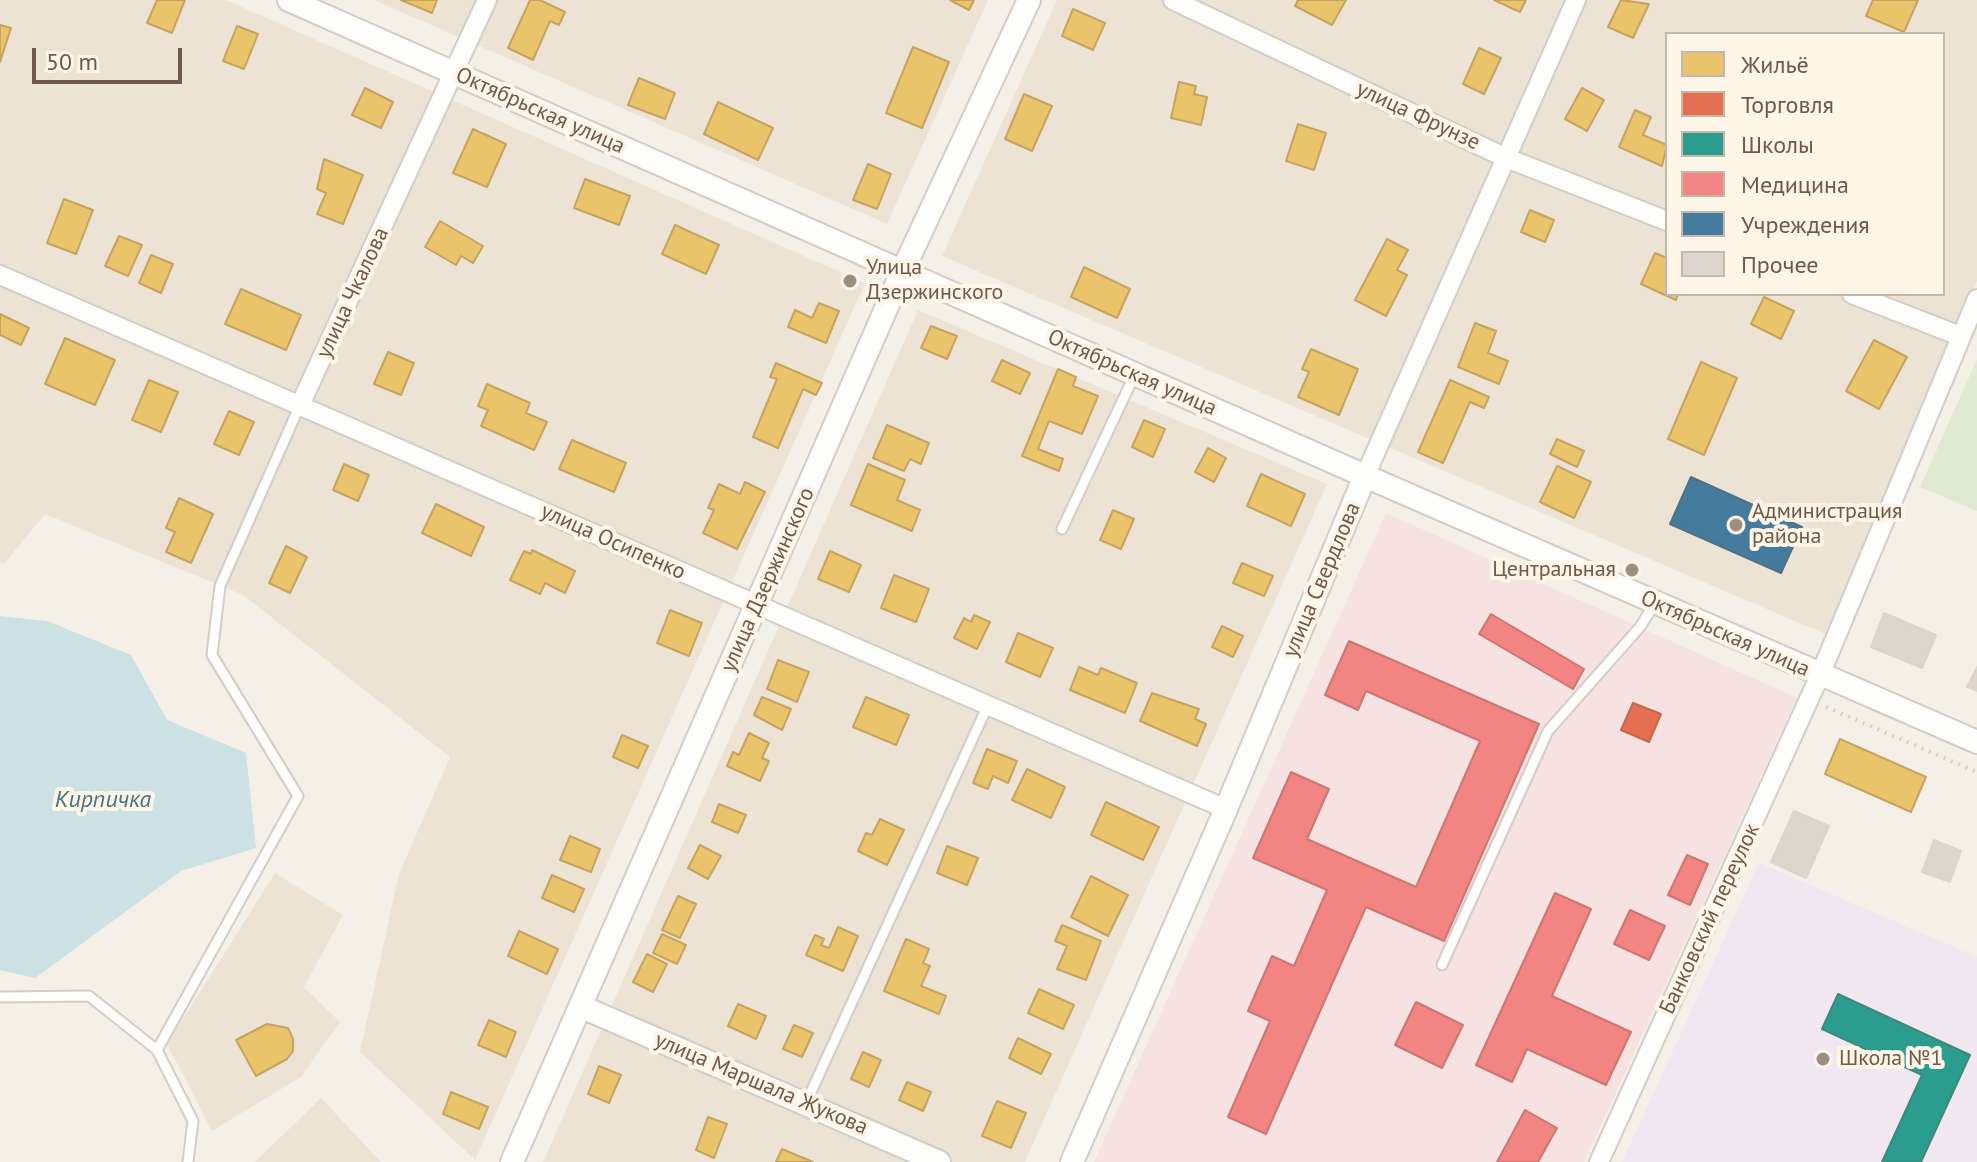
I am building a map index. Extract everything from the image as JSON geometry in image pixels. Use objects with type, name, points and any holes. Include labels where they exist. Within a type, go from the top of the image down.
[{"type":"street","name":"Октябрьская улица","points":[[289,0],[1365,476],[1977,742]]},
{"type":"street","name":"улица Чкалова","points":[[300,405],[456,74],[487,0]]},
{"type":"street","name":"улица Дзержинского","points":[[512,1162],[903,270],[1029,0]]},
{"type":"street","name":"улица Фрунзе","points":[[1173,0],[1504,157],[1665,220]]},
{"type":"street","name":"улица Свердлова","points":[[1072,1162],[1226,809],[1365,476],[1576,0]]},
{"type":"street","name":"улица Осипенко","points":[[0,275],[1226,809]]},
{"type":"street","points":[[1857,296],[1960,336]]},
{"type":"street","name":"Банковский переулок","points":[[1599,1162],[1820,675],[1977,299]]},
{"type":"street","name":"улица Маршала Жукова","points":[[582,1007],[939,1162]]},
{"type":"lane","points":[[1062,529],[1135,374]]},
{"type":"lane","name":"улица Чкалова","points":[[157,1050],[298,796],[212,655],[220,586],[300,405]]},
{"type":"lane","points":[[1442,965],[1548,731],[1640,627],[1655,603]]},
{"type":"lane","points":[[806,1103],[988,705]]},
{"type":"lane","points":[[0,997],[89,996],[157,1050],[193,1121],[188,1162]]},
{"type":"path","points":[[1809,700],[1977,772]]},
{"type":"shaded area","points":[[0,0],[226,0],[865,283],[475,1160],[360,1052],[399,874],[450,757],[243,595],[45,514],[4,564],[0,563]]},
{"type":"shaded area","points":[[374,0],[988,0],[887,224]]},
{"type":"shaded area","points":[[1057,0],[1977,0],[1977,281],[1825,634],[942,256]]},
{"type":"shaded area","points":[[918,310],[1327,484],[1025,1162],[543,1162]]},
{"type":"shaded area","points":[[1386,513],[1797,698],[1584,1162],[1094,1162]]},
{"type":"shaded area","name":"Школа №1","points":[[1759,863],[1977,957],[1977,1162],[1622,1162]]},
{"type":"shaded area","points":[[275,873],[343,915],[304,987],[340,1022],[301,1077],[212,1131],[167,1044]]},
{"type":"shaded area","points":[[321,1098],[381,1162],[255,1162]]},
{"type":"green space","points":[[1977,359],[1977,511],[1920,487]]},
{"type":"water","name":"Кирпичка","points":[[0,616],[47,621],[131,655],[167,720],[246,753],[256,848],[181,871],[35,978],[0,970]]},
{"type":"building: Жильё","points":[[157,0],[185,0],[172,33],[147,23]]},
{"type":"building: Жильё","points":[[401,0],[437,0],[432,13]]},
{"type":"building: Жильё","points":[[530,0],[540,0],[565,12],[559,25],[550,21],[533,60],[508,48]]},
{"type":"building: Жильё","points":[[950,0],[974,0],[969,10]]},
{"type":"building: Жильё","points":[[1298,0],[1346,0],[1332,25],[1295,6]]},
{"type":"building: Жильё","points":[[1494,0],[1526,0],[1520,12]]},
{"type":"building: Жильё","points":[[1621,0],[1649,4],[1633,38],[1608,27]]},
{"type":"building: Жильё","points":[[1873,0],[1918,0],[1904,32],[1866,16]]},
{"type":"building: Жильё","points":[[1073,9],[1105,23],[1093,50],[1062,36]]},
{"type":"building: Жильё","points":[[0,25],[11,28],[0,62]]},
{"type":"building: Жильё","points":[[237,26],[258,34],[244,69],[223,61]]},
{"type":"building: Жильё","points":[[913,47],[949,62],[922,128],[886,113]]},
{"type":"building: Жильё","points":[[1479,48],[1501,58],[1484,94],[1463,84]]},
{"type":"building: Жильё","points":[[639,78],[675,93],[665,119],[628,105]]},
{"type":"building: Жильё","points":[[1179,82],[1196,86],[1194,94],[1207,97],[1201,125],[1171,118]]},
{"type":"building: Жильё","points":[[365,88],[393,102],[381,128],[352,115]]},
{"type":"building: Жильё","points":[[1582,88],[1604,100],[1587,131],[1565,119]]},
{"type":"building: Жильё","points":[[1024,94],[1052,106],[1032,151],[1005,139]]},
{"type":"building: Жильё","points":[[718,102],[773,128],[758,160],[704,134]]},
{"type":"building: Жильё","points":[[1635,110],[1651,117],[1643,135],[1665,144],[1662,166],[1619,147]]},
{"type":"building: Жильё","points":[[1298,124],[1326,133],[1314,170],[1286,161]]},
{"type":"building: Жильё","points":[[473,129],[506,144],[487,187],[453,173]]},
{"type":"building: Жильё","points":[[324,159],[363,175],[343,224],[317,214],[326,193],[317,189]]},
{"type":"building: Жильё","points":[[868,164],[891,174],[877,209],[853,200]]},
{"type":"building: Жильё","points":[[585,179],[630,196],[619,225],[574,208]]},
{"type":"building: Жильё","points":[[64,199],[93,210],[76,254],[47,243]]},
{"type":"building: Жильё","points":[[1530,210],[1554,220],[1545,242],[1521,232]]},
{"type":"building: Жильё","points":[[440,221],[483,246],[473,263],[461,256],[456,265],[425,247]]},
{"type":"building: Жильё","points":[[675,225],[719,245],[706,274],[662,254]]},
{"type":"building: Жильё","points":[[119,236],[142,245],[128,276],[105,266]]},
{"type":"building: Жильё","points":[[1387,239],[1408,250],[1397,270],[1407,275],[1386,316],[1355,300]]},
{"type":"building: Жильё","points":[[1655,253],[1665,257],[1665,295],[1641,284]]},
{"type":"building: Жильё","points":[[151,255],[173,264],[161,293],[139,283]]},
{"type":"building: Жильё","points":[[1084,267],[1130,289],[1117,318],[1071,297]]},
{"type":"building: Жильё","points":[[241,289],[301,315],[286,350],[225,324]]},
{"type":"building: Жильё","points":[[1764,297],[1794,311],[1781,339],[1751,324]]},
{"type":"building: Жильё","points":[[819,303],[839,311],[826,343],[788,327],[795,310],[812,318]]},
{"type":"building: Жильё","points":[[0,314],[29,328],[21,345],[0,335]]},
{"type":"building: Жильё","points":[[1475,323],[1496,331],[1488,353],[1508,361],[1499,384],[1458,367]]},
{"type":"building: Жильё","points":[[931,326],[957,336],[947,359],[921,348]]},
{"type":"building: Жильё","points":[[65,338],[115,360],[95,405],[45,384]]},
{"type":"building: Жильё","points":[[1874,340],[1907,357],[1879,409],[1846,391]]},
{"type":"building: Жильё","points":[[1311,349],[1358,369],[1339,415],[1298,397],[1309,372],[1302,369]]},
{"type":"building: Жильё","points":[[388,352],[414,363],[401,395],[374,384]]},
{"type":"building: Жильё","points":[[1002,360],[1030,373],[1020,394],[992,381]]},
{"type":"building: Жильё","points":[[1701,362],[1737,378],[1704,455],[1668,439]]},
{"type":"building: Жильё","points":[[776,363],[822,383],[816,395],[803,389],[778,448],[753,437],[777,379],[770,377]]},
{"type":"building: Жильё","points":[[1058,369],[1076,377],[1073,386],[1098,396],[1082,434],[1049,421],[1038,449],[1063,459],[1059,471],[1022,456]]},
{"type":"building: Жильё","points":[[149,380],[178,392],[161,432],[132,420]]},
{"type":"building: Жильё","points":[[1450,380],[1489,397],[1484,408],[1470,402],[1443,463],[1418,452]]},
{"type":"building: Жильё","points":[[487,384],[530,403],[526,413],[547,422],[534,450],[481,426],[488,410],[478,406]]},
{"type":"building: Жильё","points":[[229,411],[254,422],[239,455],[214,444]]},
{"type":"building: Жильё","points":[[1144,420],[1165,429],[1153,457],[1132,447]]},
{"type":"building: Жильё","points":[[887,425],[929,443],[921,464],[910,459],[904,471],[873,458]]},
{"type":"building: Жильё","points":[[1557,439],[1584,451],[1577,467],[1550,454]]},
{"type":"building: Жильё","points":[[572,440],[626,463],[614,492],[559,469]]},
{"type":"building: Жильё","points":[[1208,448],[1226,458],[1214,482],[1195,472]]},
{"type":"building: Жильё","points":[[344,464],[369,475],[358,501],[333,490]]},
{"type":"building: Жильё","points":[[868,464],[905,480],[897,500],[920,510],[912,531],[851,505]]},
{"type":"building: Жильё","points":[[1557,466],[1591,482],[1574,518],[1540,502]]},
{"type":"building: Жильё","points":[[1261,474],[1305,494],[1291,526],[1247,506]]},
{"type":"building: Жильё","points":[[745,482],[765,492],[737,549],[703,533],[714,510],[708,508],[719,484],[740,494]]},
{"type":"building: Жильё","points":[[179,498],[213,514],[191,563],[166,552],[175,532],[166,528]]},
{"type":"building: Жильё","points":[[436,504],[484,527],[471,556],[422,533]]},
{"type":"building: Жильё","points":[[1113,510],[1134,519],[1121,549],[1100,540]]},
{"type":"building: Жильё","points":[[286,546],[307,557],[290,593],[269,583]]},
{"type":"building: Жильё","points":[[532,550],[575,571],[565,593],[545,583],[540,594],[510,580],[524,551],[531,554]]},
{"type":"building: Жильё","points":[[830,551],[861,565],[849,592],[818,579]]},
{"type":"building: Жильё","points":[[1242,563],[1273,576],[1264,596],[1233,583]]},
{"type":"building: Жильё","points":[[894,575],[929,589],[916,622],[881,608]]},
{"type":"building: Жильё","points":[[670,610],[702,623],[689,656],[657,643]]},
{"type":"building: Жильё","points":[[974,615],[990,622],[977,649],[954,638],[964,618],[971,622]]},
{"type":"building: Жильё","points":[[1222,626],[1243,636],[1233,657],[1212,647]]},
{"type":"building: Жильё","points":[[1018,633],[1053,648],[1040,677],[1006,662]]},
{"type":"building: Жильё","points":[[778,660],[809,672],[797,702],[767,689]]},
{"type":"building: Жильё","points":[[1079,667],[1098,675],[1101,668],[1137,683],[1125,713],[1070,690]]},
{"type":"building: Жильё","points":[[1152,693],[1199,709],[1195,719],[1206,724],[1197,746],[1140,721]]},
{"type":"building: Жильё","points":[[762,697],[791,709],[782,730],[754,715]]},
{"type":"building: Жильё","points":[[866,697],[909,715],[896,745],[853,727]]},
{"type":"building: Жильё","points":[[749,733],[769,743],[762,758],[769,761],[760,781],[727,766],[733,752],[739,755]]},
{"type":"building: Жильё","points":[[622,735],[648,746],[638,768],[613,757]]},
{"type":"building: Жильё","points":[[1840,739],[1926,777],[1911,812],[1825,774]]},
{"type":"building: Жильё","points":[[987,749],[1017,761],[1008,783],[993,776],[988,789],[973,783]]},
{"type":"building: Жильё","points":[[1027,769],[1065,787],[1051,818],[1012,800]]},
{"type":"building: Жильё","points":[[1106,802],[1159,827],[1143,860],[1091,835]]},
{"type":"building: Жильё","points":[[719,804],[746,815],[738,833],[712,822]]},
{"type":"building: Жильё","points":[[880,819],[904,830],[887,865],[858,851],[866,833],[872,835]]},
{"type":"building: Жильё","points":[[570,836],[600,849],[591,872],[560,860]]},
{"type":"building: Жильё","points":[[700,845],[721,856],[708,879],[688,868]]},
{"type":"building: Жильё","points":[[947,846],[978,858],[967,885],[937,873]]},
{"type":"building: Жильё","points":[[552,875],[584,889],[574,912],[542,898]]},
{"type":"building: Жильё","points":[[1091,876],[1128,895],[1108,936],[1071,917]]},
{"type":"building: Жильё","points":[[678,896],[696,904],[680,938],[662,930]]},
{"type":"building: Жильё","points":[[1062,925],[1101,941],[1086,980],[1057,969],[1067,946],[1055,941]]},
{"type":"building: Жильё","points":[[838,927],[858,936],[843,971],[806,955],[815,935],[824,939],[821,945],[829,948]]},
{"type":"building: Жильё","points":[[519,931],[558,949],[547,974],[508,956]]},
{"type":"building: Жильё","points":[[662,934],[686,945],[677,964],[653,953]]},
{"type":"building: Жильё","points":[[906,939],[929,949],[923,963],[930,966],[921,986],[946,996],[939,1014],[884,991]]},
{"type":"building: Жильё","points":[[647,954],[667,964],[653,992],[633,982]]},
{"type":"building: Жильё","points":[[1039,989],[1074,1005],[1063,1029],[1028,1013]]},
{"type":"building: Жильё","points":[[738,1004],[766,1016],[756,1039],[728,1026]]},
{"type":"building: Жильё","points":[[489,1020],[516,1032],[506,1057],[478,1045]]},
{"type":"building: Жильё","points":[[267,1024],[288,1028],[293,1039],[293,1051],[287,1059],[256,1076],[236,1040]]},
{"type":"building: Жильё","points":[[794,1025],[813,1033],[802,1057],[783,1049]]},
{"type":"building: Жильё","points":[[1018,1038],[1051,1054],[1041,1074],[1009,1058]]},
{"type":"building: Жильё","points":[[863,1052],[881,1060],[869,1087],[851,1079]]},
{"type":"building: Жильё","points":[[599,1066],[621,1075],[609,1103],[588,1094]]},
{"type":"building: Жильё","points":[[907,1082],[931,1092],[923,1111],[899,1100]]},
{"type":"building: Жильё","points":[[451,1092],[488,1107],[479,1129],[443,1114]]},
{"type":"building: Жильё","points":[[997,1101],[1026,1113],[1011,1148],[982,1136]]},
{"type":"building: Жильё","points":[[708,1117],[727,1124],[714,1158],[696,1150]]},
{"type":"building: Жильё","points":[[782,1149],[813,1162],[776,1162]]},
{"type":"building: Торговля","points":[[1633,703],[1661,714],[1649,742],[1621,730]]},
{"type":"building: Школы","points":[[1838,994],[1970,1055],[1921,1162],[1882,1162],[1922,1075],[1822,1029]]},
{"type":"building: Медицина","points":[[1491,614],[1584,669],[1573,689],[1479,634]]},
{"type":"building: Медицина","points":[[1349,641],[1539,724],[1444,941],[1366,907],[1266,1134],[1228,1117],[1270,1021],[1248,1011],[1272,956],[1294,966],[1327,890],[1253,858],[1291,772],[1329,789],[1307,839],[1416,887],[1480,741],[1366,691],[1358,710],[1325,695]]},
{"type":"building: Медицина","points":[[1687,855],[1708,864],[1690,905],[1668,895]]},
{"type":"building: Медицина","points":[[1555,893],[1591,909],[1552,996],[1631,1032],[1606,1085],[1527,1049],[1512,1082],[1476,1065]]},
{"type":"building: Медицина","points":[[1630,910],[1665,926],[1649,960],[1614,944]]},
{"type":"building: Медицина","points":[[1416,1002],[1463,1025],[1442,1068],[1395,1045]]},
{"type":"building: Медицина","points":[[1525,1110],[1557,1128],[1538,1162],[1497,1162]]},
{"type":"building: Учреждения","name":"Администрация района","points":[[1691,477],[1802,527],[1781,573],[1670,524]]},
{"type":"building: Прочее","points":[[1884,613],[1936,635],[1922,668],[1871,647]]},
{"type":"building: Прочее","points":[[1977,667],[1977,691],[1967,687]]},
{"type":"building: Прочее","points":[[1794,811],[1829,826],[1806,878],[1771,862]]},
{"type":"building: Прочее","points":[[1934,840],[1961,851],[1950,882],[1922,872]]},
{"type":"place","name":"Улица Дзержинского","points":[[850,281]]},
{"type":"place","name":"Администрация района","points":[[1736,525]]},
{"type":"place","name":"Центральная","points":[[1632,570]]},
{"type":"place","name":"Школа №1","points":[[1823,1059]]}]
